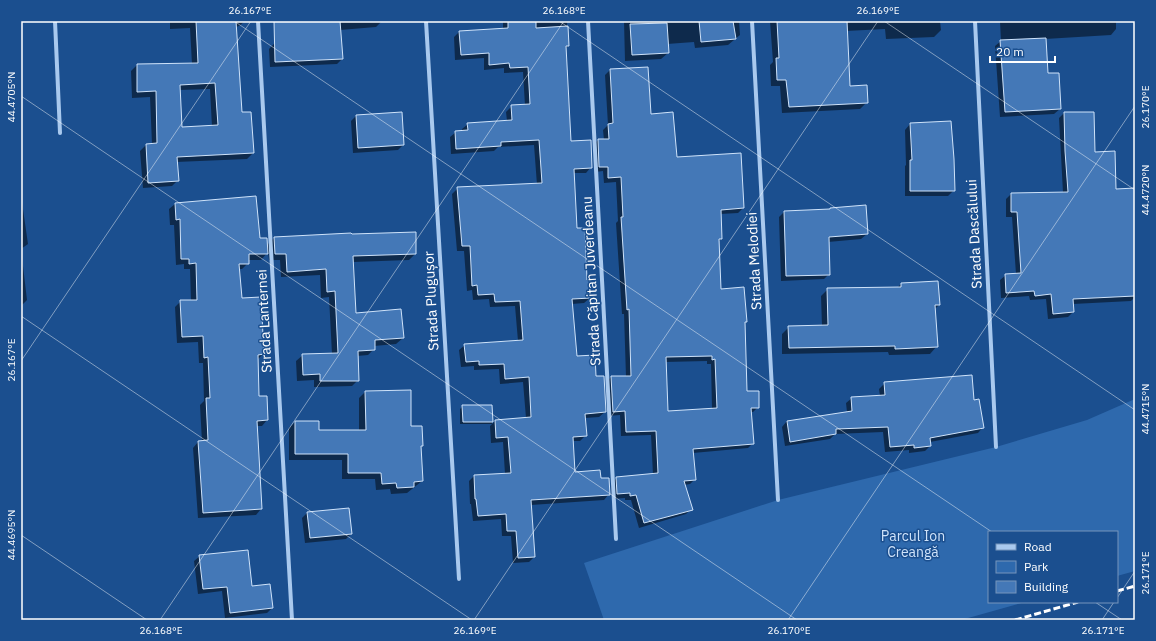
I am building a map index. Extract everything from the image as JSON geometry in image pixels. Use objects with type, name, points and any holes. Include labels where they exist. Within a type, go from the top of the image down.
[{"type":"street","points":[[56,21],[60,133]]},
{"type":"street","name":"Strada Lanternei","points":[[258,21],[292,620]]},
{"type":"street","name":"Strada Plugușor","points":[[426,21],[458,579]]},
{"type":"street","name":"Strada Căpitan Juverdeanu","points":[[588,21],[616,539]]},
{"type":"street","name":"Strada Melodiei","points":[[752,21],[778,500]]},
{"type":"street","name":"Strada Dascălului","points":[[975,21],[996,447]]},
{"type":"green space","name":"Parcul Ion Creangă","points":[[1135,399],[1135,571],[1118,576],[1118,531],[988,531],[988,603],[1021,603],[961,620],[604,620],[584,563],[778,500],[996,447],[1087,420]]},
{"type":"building","points":[[196,21],[236,21],[242,112],[251,112],[254,153],[177,157],[179,181],[148,183],[146,144],[157,143],[156,91],[137,92],[137,64],[198,63]],"holes":[[[215,83],[218,125],[182,127],[180,85]]]},
{"type":"building","points":[[274,21],[340,21],[343,59],[275,62]]},
{"type":"building","points":[[508,21],[536,21],[536,28],[568,26],[569,46],[566,46],[571,141],[591,140],[592,168],[574,169],[577,228],[585,228],[587,280],[590,280],[591,298],[572,299],[577,356],[595,355],[596,376],[604,376],[606,412],[585,414],[587,436],[573,437],[575,472],[600,470],[601,478],[609,478],[610,495],[531,500],[535,557],[518,558],[516,531],[507,531],[506,514],[478,516],[475,499],[474,475],[511,473],[508,437],[496,438],[495,420],[531,417],[529,377],[505,379],[504,364],[479,365],[479,361],[466,362],[464,344],[523,340],[520,301],[495,302],[494,294],[478,295],[477,285],[472,286],[470,246],[462,246],[457,187],[542,183],[539,140],[501,142],[501,146],[456,149],[455,131],[468,130],[467,123],[512,120],[511,105],[530,104],[528,67],[510,68],[509,63],[489,65],[489,53],[461,55],[459,31],[508,28]]},
{"type":"building","points":[[699,21],[733,21],[736,39],[701,42]]},
{"type":"building","points":[[777,21],[847,21],[850,86],[867,85],[868,103],[789,107],[786,80],[777,80],[776,58],[779,58]]},
{"type":"building","points":[[667,23],[669,53],[632,55],[630,24]]},
{"type":"building","points":[[1046,38],[1048,73],[1059,73],[1061,109],[1005,112],[1000,40]]},
{"type":"building","points":[[648,67],[651,114],[673,112],[677,157],[741,153],[744,208],[721,210],[722,239],[719,239],[721,289],[744,287],[747,322],[745,322],[747,391],[759,391],[759,408],[751,408],[754,444],[693,449],[696,480],[684,481],[693,510],[644,523],[636,495],[630,496],[630,493],[617,494],[616,477],[658,473],[656,431],[626,432],[625,411],[613,412],[611,376],[631,376],[629,309],[627,310],[621,217],[623,217],[621,177],[608,178],[608,167],[599,167],[598,139],[609,139],[608,124],[613,123],[610,69]],"holes":[[[712,356],[712,360],[715,359],[717,408],[668,411],[666,357]]]},
{"type":"building","points":[[402,112],[404,145],[358,148],[356,115]]},
{"type":"building","points":[[1064,112],[1094,112],[1095,152],[1115,151],[1116,189],[1135,188],[1135,296],[1073,299],[1074,312],[1053,314],[1051,294],[1035,296],[1034,291],[1006,293],[1005,274],[1021,273],[1017,212],[1011,212],[1011,193],[1068,192]]},
{"type":"building","points":[[951,121],[955,191],[910,191],[910,160],[912,160],[910,123]]},
{"type":"building","points":[[256,196],[260,238],[267,238],[268,254],[249,254],[249,264],[239,264],[242,298],[261,297],[264,354],[258,355],[259,396],[267,396],[268,420],[257,421],[262,509],[203,513],[198,441],[208,440],[206,398],[210,398],[208,357],[204,358],[203,336],[182,337],[180,300],[197,300],[196,263],[189,264],[189,259],[181,259],[180,219],[176,220],[175,203]]},
{"type":"building","points":[[866,205],[868,234],[829,237],[830,275],[786,276],[784,211],[830,209]]},
{"type":"building","points":[[416,232],[416,254],[353,256],[356,313],[401,309],[404,338],[375,340],[375,350],[358,351],[359,381],[320,381],[320,374],[303,375],[302,354],[338,353],[335,291],[327,292],[326,269],[287,272],[286,254],[275,254],[274,237],[351,233]]},
{"type":"building","points":[[938,281],[940,305],[935,305],[938,347],[895,349],[895,346],[789,348],[788,326],[828,325],[827,288],[901,287],[901,283]]},
{"type":"building","points":[[972,375],[974,400],[979,399],[984,428],[930,438],[931,446],[914,448],[914,445],[890,447],[888,427],[836,429],[836,434],[790,442],[787,421],[852,411],[851,397],[885,395],[884,382]]},
{"type":"building","points":[[411,390],[411,426],[422,426],[423,446],[421,446],[423,481],[414,482],[414,487],[397,488],[396,483],[382,484],[381,473],[348,473],[348,454],[295,454],[295,421],[319,421],[319,430],[366,430],[365,391]]},
{"type":"building","points":[[462,405],[492,405],[493,422],[463,422]]},
{"type":"building","points":[[349,508],[352,534],[310,538],[307,512]]},
{"type":"building","points":[[248,550],[252,586],[270,584],[273,608],[230,613],[227,587],[203,589],[199,555]]},
{"type":"railway","points":[[1118,591],[1135,586]]},
{"type":"railway","points":[[1015,620],[1074,603]]}]
